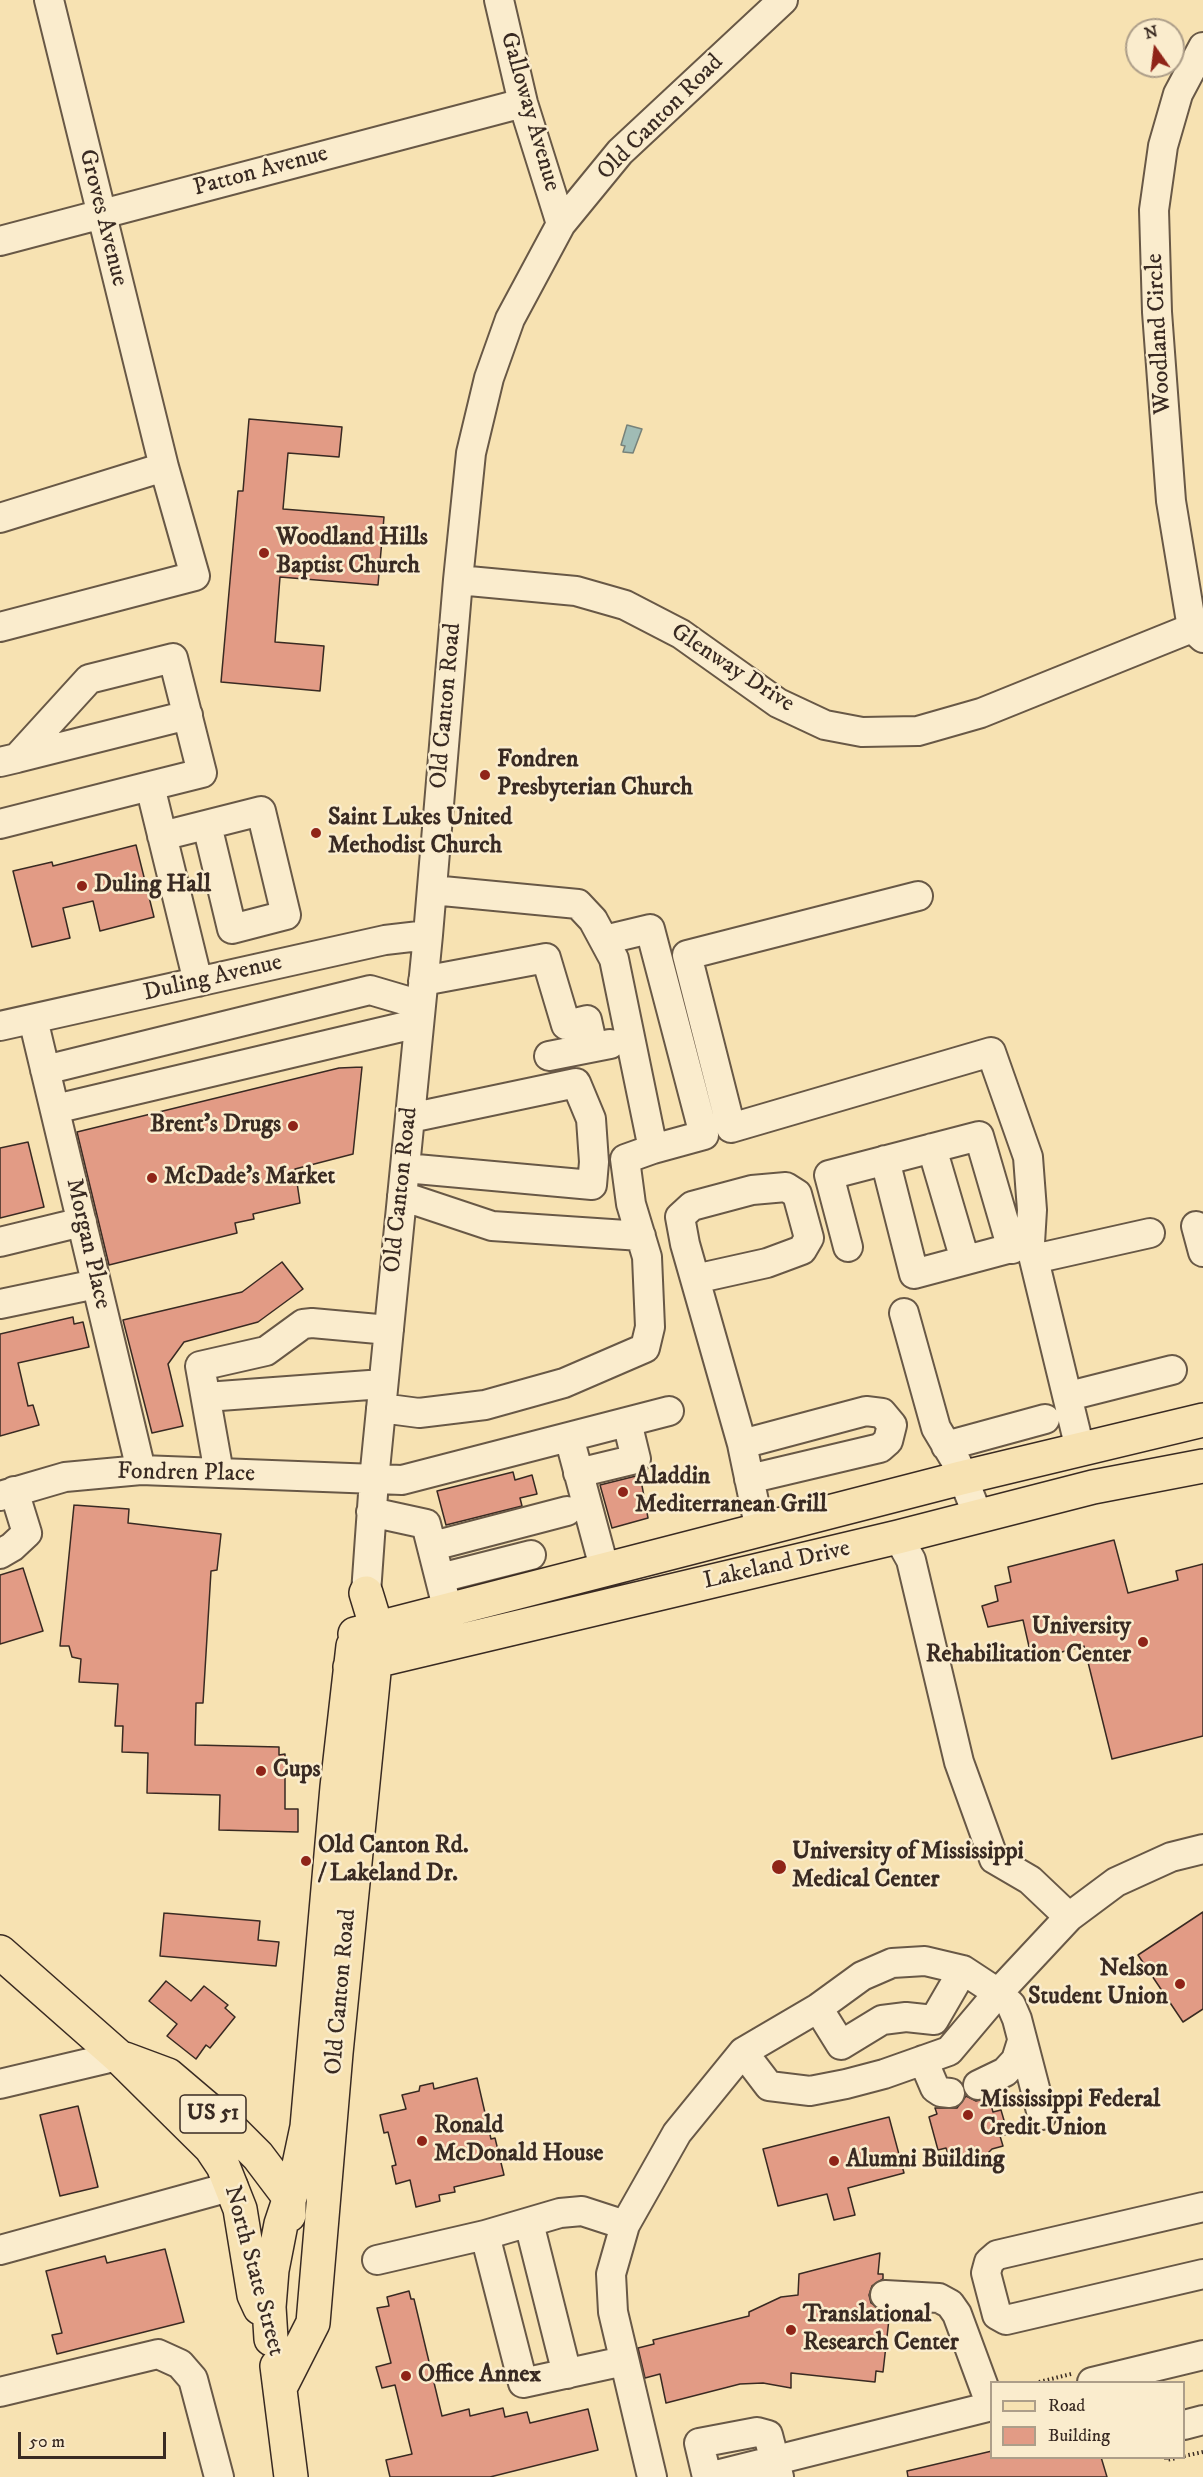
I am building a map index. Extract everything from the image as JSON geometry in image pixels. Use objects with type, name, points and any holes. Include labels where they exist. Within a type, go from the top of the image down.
[{"type":"main road","name":"Lakeland Drive","points":[[366,1631],[962,1478],[1203,1420]]},
{"type":"main road","name":"Lakeland Drive","points":[[363,1664],[898,1537],[1093,1487],[1203,1466]]},
{"type":"main road","name":"Old Canton Road","points":[[281,2386],[313,2323],[337,2042],[366,1631],[366,1593]]},
{"type":"main road","name":"Old Canton Road","points":[[272,2339],[269,2307],[272,2270],[307,2127],[363,1664]]},
{"type":"main road","name":"North State Street","points":[[0,1952],[118,2056],[154,2094],[196,2131],[223,2166],[240,2209],[254,2295],[272,2339],[281,2386],[291,2477]]},
{"type":"main road","name":"North State Street","points":[[118,2056],[168,2075],[258,2156],[289,2197],[297,2320],[281,2386]]},
{"type":"street","name":"Groves Avenue","points":[[0,627],[195,576],[164,467],[49,0]]},
{"type":"street","name":"Galloway Avenue","points":[[499,0],[522,103],[561,224]]},
{"type":"street","name":"Old Canton Road","points":[[366,1593],[371,1512],[428,935],[458,580],[471,453],[489,378],[510,319],[561,224],[620,152],[783,0]]},
{"type":"street","name":"Woodland Circle","points":[[1198,633],[1171,501],[1157,312],[1154,210],[1163,146],[1178,94],[1203,47]]},
{"type":"street","name":"Patton Avenue","points":[[0,241],[522,103]]},
{"type":"street","points":[[0,518],[164,467]]},
{"type":"street","name":"Glenway Drive","points":[[458,580],[576,591],[625,605],[681,634],[778,703],[825,725],[862,732],[918,731],[981,713],[1198,633]]},
{"type":"street","points":[[0,824],[202,773],[173,658],[89,679],[8,760]]},
{"type":"street","points":[[8,760],[188,715]]},
{"type":"street","points":[[150,786],[198,982]]},
{"type":"street","points":[[162,836],[207,825]]},
{"type":"street","points":[[432,890],[578,904],[593,920],[614,959],[653,1149]]},
{"type":"street","points":[[918,896],[687,955],[731,1128],[991,1052],[1028,1156],[1032,1210],[1025,1250]]},
{"type":"street","points":[[594,1162],[625,1159],[704,1136],[650,929],[604,940]]},
{"type":"street","name":"Duling Avenue","points":[[0,1026],[393,939],[428,935]]},
{"type":"street","points":[[55,1109],[421,1003],[546,958],[566,1025],[587,1020],[593,1047]]},
{"type":"street","points":[[45,1070],[370,990],[421,1003]]},
{"type":"street","name":"Morgan Place","points":[[33,1019],[141,1470]]},
{"type":"street","points":[[549,1056],[630,1040]]},
{"type":"street","points":[[405,1168],[592,1185],[594,1162],[591,1119],[576,1083],[410,1118]]},
{"type":"street","points":[[848,1247],[829,1175],[979,1136],[1025,1250],[1069,1396],[1080,1449]]},
{"type":"street","points":[[932,1148],[965,1260]]},
{"type":"street","points":[[206,1397],[382,1396],[420,1413],[485,1405],[564,1383],[645,1348],[650,1327],[647,1257],[631,1204],[625,1159]]},
{"type":"street","points":[[885,1160],[914,1274],[965,1260],[1150,1233]]},
{"type":"street","points":[[695,1279],[766,1263],[802,1250],[809,1238],[797,1194],[786,1187],[752,1191],[692,1206],[680,1217],[695,1279],[742,1444],[760,1530]]},
{"type":"street","points":[[402,1196],[492,1226],[641,1236]]},
{"type":"street","points":[[0,1242],[82,1222]]},
{"type":"street","points":[[0,1304],[96,1284]]},
{"type":"street","points":[[904,1313],[930,1410],[978,1516]]},
{"type":"street","points":[[219,1473],[200,1366],[266,1351],[303,1324],[389,1330]]},
{"type":"street","points":[[1069,1396],[1172,1370]]},
{"type":"street","name":"Fondren Place","points":[[7,1493],[64,1477],[141,1470],[402,1480],[669,1411]]},
{"type":"street","points":[[742,1444],[866,1411],[882,1413],[892,1425],[888,1441],[880,1448],[749,1479]]},
{"type":"street","points":[[946,1446],[1045,1419]]},
{"type":"street","points":[[578,1473],[636,1459],[627,1422]]},
{"type":"street","points":[[569,1437],[605,1571]]},
{"type":"street","points":[[0,1554],[12,1547],[27,1533],[7,1493]]},
{"type":"street","points":[[440,1578],[523,1523],[567,1511]]},
{"type":"street","points":[[371,1512],[426,1524],[448,1611]]},
{"type":"street","points":[[523,1523],[540,1588]]},
{"type":"street","points":[[898,1537],[911,1560],[959,1762],[994,1859],[1030,1880],[1069,1917]]},
{"type":"street","points":[[433,1546],[531,1555]]},
{"type":"street","points":[[744,2052],[769,2086],[810,2091],[885,2074],[949,2051],[998,1993],[1069,1917],[1116,1882],[1172,1857],[1203,1849]]},
{"type":"street","points":[[652,2477],[613,2312],[611,2274],[625,2225],[677,2133],[744,2052],[818,2008],[862,1976],[892,1963],[925,1961],[963,1970],[998,1993],[1011,2005],[1041,2115]]},
{"type":"street","points":[[818,2008],[841,2045],[882,2020],[906,2017],[934,2020],[963,1970]]},
{"type":"street","points":[[978,2085],[1005,2072],[1016,2060],[1022,2041]]},
{"type":"street","points":[[0,2084],[118,2056]]},
{"type":"street","points":[[923,2060],[935,2088],[950,2093]]},
{"type":"street","points":[[0,2250],[232,2186]]},
{"type":"street","points":[[1203,2207],[998,2255],[989,2262],[986,2273],[997,2315],[1006,2320],[1203,2274]]},
{"type":"street","points":[[377,2260],[485,2235],[560,2213],[582,2211],[625,2225]]},
{"type":"street","points":[[529,2223],[567,2374]]},
{"type":"street","points":[[485,2235],[523,2383],[624,2361]]},
{"type":"street","points":[[885,2295],[939,2298],[950,2304],[957,2314],[990,2403]]},
{"type":"street","points":[[0,2392],[158,2354],[180,2364],[193,2379],[219,2477]]},
{"type":"street","points":[[1109,2381],[1161,2378],[1203,2355]]},
{"type":"street","points":[[708,2477],[777,2469],[990,2406]]},
{"type":"street","points":[[1185,2425],[1203,2420]]},
{"type":"path","points":[[1185,2456],[1203,2452]]},
{"type":"water","points":[[627,425],[642,429],[633,453],[623,452],[625,446],[621,445]]},
{"type":"building","points":[[249,419],[342,427],[339,457],[288,453],[283,509],[384,517],[378,585],[280,577],[275,642],[324,646],[320,691],[221,682],[238,491],[243,491]]},
{"type":"building","name":"Duling Hall","points":[[136,845],[154,917],[100,931],[93,901],[63,908],[70,938],[32,947],[13,871],[52,862],[53,866]]},
{"type":"building","points":[[362,1067],[353,1154],[295,1169],[300,1203],[253,1214],[254,1219],[235,1223],[237,1233],[109,1265],[77,1132],[339,1068]]},
{"type":"building","points":[[28,1142],[44,1207],[0,1218],[0,1148]]},
{"type":"building","points":[[282,1262],[303,1289],[258,1322],[184,1342],[168,1364],[183,1426],[152,1433],[123,1320],[242,1292]]},
{"type":"building","points":[[73,1317],[74,1324],[83,1322],[89,1347],[18,1363],[28,1406],[33,1405],[39,1425],[0,1436],[0,1334]]},
{"type":"building","points":[[513,1472],[515,1480],[532,1475],[537,1494],[520,1498],[522,1506],[446,1525],[437,1491]]},
{"type":"building","name":"Aladdin Mediterranean Grill","points":[[640,1475],[648,1518],[612,1528],[600,1485]]},
{"type":"building","points":[[74,1505],[129,1509],[128,1523],[221,1534],[217,1570],[211,1571],[203,1703],[196,1703],[195,1745],[279,1747],[279,1755],[285,1754],[285,1809],[298,1809],[298,1832],[219,1830],[220,1795],[147,1793],[148,1753],[122,1752],[123,1726],[115,1726],[118,1684],[79,1682],[81,1659],[72,1657],[69,1646],[60,1646]]},
{"type":"building","name":"University Rehabilitation Center","points":[[1114,1540],[1128,1593],[1178,1580],[1176,1571],[1203,1564],[1203,1736],[1112,1759],[1084,1646],[1032,1660],[1023,1620],[988,1627],[982,1606],[998,1601],[995,1586],[1011,1582],[1008,1567]]},
{"type":"building","points":[[23,1568],[43,1631],[0,1644],[0,1575]]},
{"type":"building","name":"Nelson Student Union","points":[[1203,1912],[1203,2009],[1183,2022],[1138,1955]]},
{"type":"building","points":[[164,1913],[260,1921],[258,1940],[279,1942],[276,1966],[160,1956]]},
{"type":"building","points":[[166,1981],[191,2001],[204,1986],[228,2005],[225,2008],[235,2017],[210,2048],[206,2045],[196,2059],[167,2036],[177,2024],[149,2001]]},
{"type":"building","name":"Ronald McDonald House","points":[[477,2078],[491,2139],[495,2138],[504,2175],[454,2187],[455,2192],[439,2195],[440,2201],[416,2207],[410,2180],[396,2184],[392,2166],[396,2165],[388,2132],[384,2133],[380,2115],[406,2109],[402,2095],[419,2091],[420,2086],[433,2083],[434,2089]]},
{"type":"building","name":"Mississippi Federal Credit Union","points":[[966,2096],[976,2101],[989,2098],[993,2112],[1001,2110],[1008,2134],[1000,2136],[1003,2146],[992,2149],[984,2157],[972,2159],[965,2156],[950,2160],[946,2148],[938,2150],[929,2117],[937,2114],[935,2108],[957,2108]]},
{"type":"building","points":[[78,2106],[98,2187],[60,2196],[40,2115]]},
{"type":"building","name":"Alumni Building","points":[[889,2117],[904,2173],[848,2188],[855,2215],[834,2220],[827,2194],[778,2206],[763,2149]]},
{"type":"building","points":[[165,2249],[184,2322],[57,2354],[52,2335],[62,2333],[46,2271],[105,2256],[107,2263]]},
{"type":"building","name":"Translational Research Center","points":[[880,2253],[878,2274],[883,2274],[883,2279],[872,2286],[869,2295],[871,2303],[881,2310],[880,2319],[889,2319],[883,2372],[876,2371],[875,2382],[791,2373],[791,2388],[763,2383],[740,2384],[666,2403],[660,2374],[645,2378],[638,2348],[654,2344],[653,2340],[749,2316],[749,2312],[781,2297],[798,2295],[799,2274]]},
{"type":"building","name":"Office Annex","points":[[409,2291],[411,2299],[414,2299],[442,2416],[469,2409],[470,2416],[503,2408],[505,2417],[527,2412],[530,2423],[588,2409],[598,2450],[490,2477],[390,2477],[386,2460],[412,2454],[395,2385],[382,2388],[376,2367],[391,2363],[377,2308],[389,2306],[387,2297]]},
{"type":"building","points":[[990,2451],[990,2459],[1102,2459],[1107,2477],[908,2477],[907,2471]]},
{"type":"place","name":"Woodland Hills Baptist Church","points":[[264,553]]},
{"type":"place","name":"Fondren Presbyterian Church","points":[[485,775]]},
{"type":"place","name":"Saint Lukes United Methodist Church","points":[[316,833]]},
{"type":"place","name":"Duling Hall","points":[[82,886]]},
{"type":"place","name":"Brent's Drugs","points":[[293,1126]]},
{"type":"place","name":"McDade's Market","points":[[152,1178]]},
{"type":"place","name":"Aladdin Mediterranean Grill","points":[[623,1492]]},
{"type":"place","name":"University Rehabilitation Center","points":[[1143,1642]]},
{"type":"place","name":"Cups","points":[[261,1771]]},
{"type":"place","name":"Old Canton Rd. / Lakeland Dr.","points":[[306,1861]]},
{"type":"place","name":"University of Mississippi Medical Center","points":[[779,1867]]},
{"type":"place","name":"Nelson Student Union","points":[[1180,1984]]},
{"type":"place","name":"Mississippi Federal Credit Union","points":[[968,2115]]},
{"type":"place","name":"Ronald McDonald House","points":[[422,2141]]},
{"type":"place","name":"Alumni Building","points":[[834,2161]]},
{"type":"place","name":"Translational Research Center","points":[[791,2330]]},
{"type":"place","name":"Office Annex","points":[[406,2376]]}]
